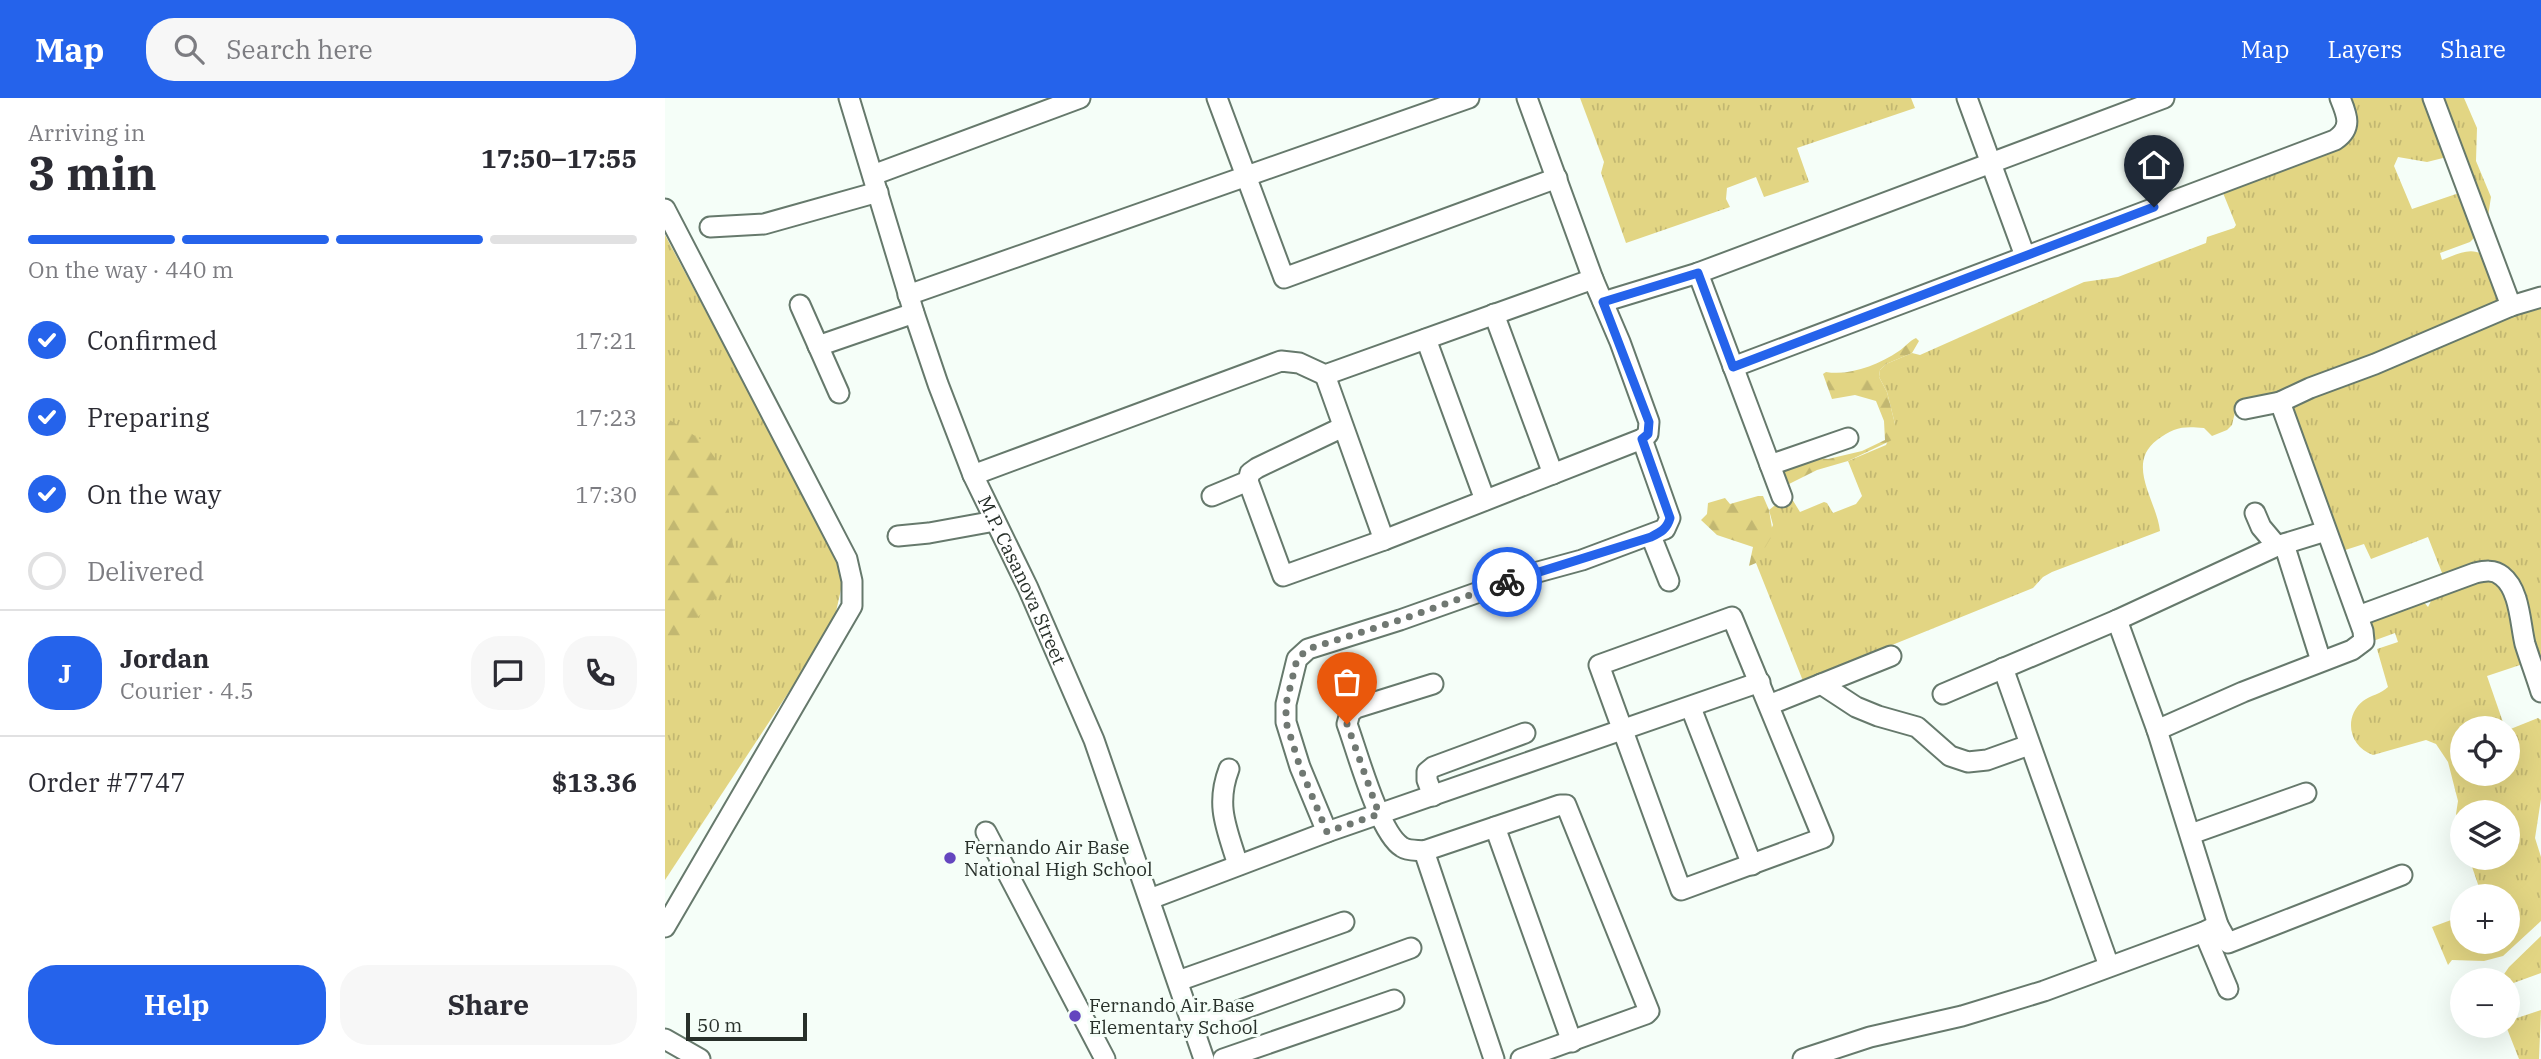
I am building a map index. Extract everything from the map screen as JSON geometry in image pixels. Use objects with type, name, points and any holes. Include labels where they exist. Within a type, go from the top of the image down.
[{"type":"street","name":"M.P. Casanova Street","points":[[849,98],[911,304],[973,475],[1028,588],[1094,740],[1204,1059]]},
{"type":"street","points":[[710,227],[764,224],[875,183],[1080,98]]},
{"type":"street","points":[[1217,98],[1284,278],[1557,178]]},
{"type":"street","points":[[818,346],[911,304],[1246,176],[1469,98]]},
{"type":"street","points":[[1343,427],[1250,473],[1248,481],[1283,576],[1384,540],[1642,439],[1648,434],[1649,422],[1527,98]]},
{"type":"street","points":[[1967,98],[2025,256]]},
{"type":"street","points":[[1603,302],[1698,273],[2164,98]]},
{"type":"street","points":[[1733,367],[2335,140],[2346,131],[2348,125],[2340,98]]},
{"type":"street","points":[[2433,98],[2511,306]]},
{"type":"street","points":[[665,209],[846,559],[852,581],[852,606],[665,927]]},
{"type":"street","points":[[1698,273],[1782,497]]},
{"type":"street","points":[[973,475],[1282,361],[1299,363],[1325,375],[1593,279]]},
{"type":"street","points":[[2245,409],[2280,402],[2511,306],[2541,297]]},
{"type":"street","points":[[800,305],[839,393]]},
{"type":"street","points":[[1494,314],[1553,474]]},
{"type":"street","points":[[1426,339],[1485,500]]},
{"type":"street","points":[[1325,375],[1384,540]]},
{"type":"street","points":[[2157,730],[2363,644],[2364,635],[2358,616],[2280,402]]},
{"type":"street","points":[[1770,466],[1848,438]]},
{"type":"street","points":[[1327,832],[1300,767],[1286,722],[1286,704],[1297,659],[1308,649],[1527,575],[1651,537],[1665,530],[1670,518],[1642,439]]},
{"type":"street","points":[[1212,496],[1248,481]]},
{"type":"street","points":[[2255,513],[2262,527],[2281,545],[2321,660]]},
{"type":"street","points":[[898,537],[995,521]]},
{"type":"street","points":[[1943,694],[2117,620],[2281,545],[2326,531]]},
{"type":"street","points":[[1651,537],[1669,581]]},
{"type":"street","points":[[2358,616],[2475,573],[2498,573],[2515,595],[2541,692]]},
{"type":"street","points":[[1733,617],[1769,705],[1823,838],[1681,890],[1599,665],[1733,617]]},
{"type":"street","points":[[2117,620],[2157,730],[2190,834],[2228,989]]},
{"type":"street","points":[[1769,705],[1891,656]]},
{"type":"street","points":[[2003,668],[2109,966]]},
{"type":"street","points":[[1150,899],[1327,832],[1760,682]]},
{"type":"street","points":[[1433,684],[1356,708],[1350,713],[1347,724],[1379,814],[1401,846],[1424,851],[1566,805],[1649,1011],[1521,1059]]},
{"type":"street","points":[[1821,684],[1878,716],[1917,727],[1950,756],[1968,762],[1987,760],[2029,745]]},
{"type":"street","points":[[1691,708],[1752,865]]},
{"type":"street","points":[[1433,796],[1427,780],[1427,772],[1433,766],[1525,733]]},
{"type":"street","points":[[1229,769],[1222,788],[1223,816],[1238,865]]},
{"type":"street","points":[[2190,834],[2306,793]]},
{"type":"street","points":[[1495,827],[1572,1042]]},
{"type":"street","points":[[986,832],[1105,1059]]},
{"type":"street","points":[[1424,851],[1494,1059]]},
{"type":"street","points":[[2211,928],[2228,943],[2402,875]]},
{"type":"street","points":[[1178,981],[1344,922]]},
{"type":"street","points":[[1803,1059],[1870,1037],[1974,1012],[2044,991],[2211,928]]},
{"type":"street","points":[[1194,1027],[1411,948]]},
{"type":"street","points":[[1223,1059],[1394,1000]]},
{"type":"street","points":[[665,1039],[699,1059]]},
{"type":"green space","points":[[1580,98],[1911,98],[1915,108],[1797,148],[1809,182],[1764,197],[1756,177],[1727,188],[1726,199],[1730,207],[1626,243],[1601,173],[1604,162]]},
{"type":"green space","points":[[2346,98],[2427,98],[2447,157],[2427,162],[2398,157],[2394,166],[2412,209],[2459,193],[2475,232],[2474,238],[2440,253],[2442,260],[2467,252],[2482,254],[2499,302],[2366,363],[2236,408],[2232,425],[2212,436],[2204,428],[2184,427],[2169,432],[2148,450],[2143,471],[2160,531],[2052,572],[2033,588],[1803,681],[1756,563],[1773,525],[1769,510],[1792,499],[1800,512],[1824,502],[1833,513],[1856,504],[1862,496],[1848,461],[1886,445],[1895,424],[1887,392],[1879,377],[1880,370],[1886,364],[1912,353],[1920,355],[2084,282],[2118,277],[2206,243],[2207,237],[2234,228],[2236,225],[2221,188],[2335,145]]},
{"type":"green space","points":[[2439,98],[2464,98],[2477,128],[2476,161],[2491,197],[2487,223]]},
{"type":"green space","points":[[665,235],[837,557],[842,585],[833,625],[665,880]]},
{"type":"green space","points":[[2541,303],[2541,677],[2508,576],[2444,578],[2428,537],[2371,559],[2364,544],[2339,552],[2290,408],[2292,404]]},
{"type":"green space","points":[[1916,338],[1919,341],[1912,353],[1886,364],[1880,370],[1879,377],[1887,392],[1895,424],[1896,432],[1892,440],[1787,485],[1781,472],[1784,468],[1818,458],[1828,459],[1862,451],[1885,440],[1884,421],[1876,401],[1855,395],[1832,399],[1823,374],[1854,371],[1873,365]]},
{"type":"green space","points":[[665,417],[703,441],[720,465],[733,533],[730,583],[665,652]]},
{"type":"green space","points":[[1763,496],[1769,510],[1773,534],[1756,563],[1749,566],[1753,547],[1717,535],[1701,520],[1707,514],[1708,503],[1725,498],[1730,504]]},
{"type":"green space","points":[[2480,575],[2506,587],[2523,664],[2487,676],[2501,716],[2450,716],[2450,770],[2436,744],[2426,740],[2373,755],[2359,745],[2351,731],[2353,715],[2357,708],[2363,701],[2388,687],[2377,649],[2398,642],[2395,633],[2373,641],[2365,620],[2423,601],[2428,607],[2433,597]]},
{"type":"green space","points":[[2538,718],[2541,720],[2541,799],[2535,838],[2541,857],[2541,921],[2520,940],[2520,884],[2478,884],[2473,870],[2520,870],[2520,800],[2458,800],[2454,786],[2520,786],[2520,725]]},
{"type":"green space","points":[[2450,920],[2450,954],[2505,954],[2484,961],[2452,960],[2448,965],[2432,927]]},
{"type":"green space","points":[[2541,936],[2541,973],[2520,981],[2520,968],[2509,967]]},
{"type":"green space","points":[[2541,1010],[2539,1059],[2519,1059],[2511,1038],[2520,1038],[2520,1017]]},
{"type":"way so far","points":[[1347,724],[1379,814],[1327,832],[1300,767],[1286,722],[1286,704],[1297,659],[1308,649],[1507,582]]},
{"type":"place","name":"Fernando Air Base National High School","points":[[950,858]]},
{"type":"place","name":"Fernando Air Base Elementary School","points":[[1075,1016]]},
{"type":"route","points":[[1507,582],[1651,537],[1665,530],[1668,525],[1670,518],[1642,439],[1648,434],[1649,422],[1603,302],[1698,273],[1733,367],[2154,207]]}]
